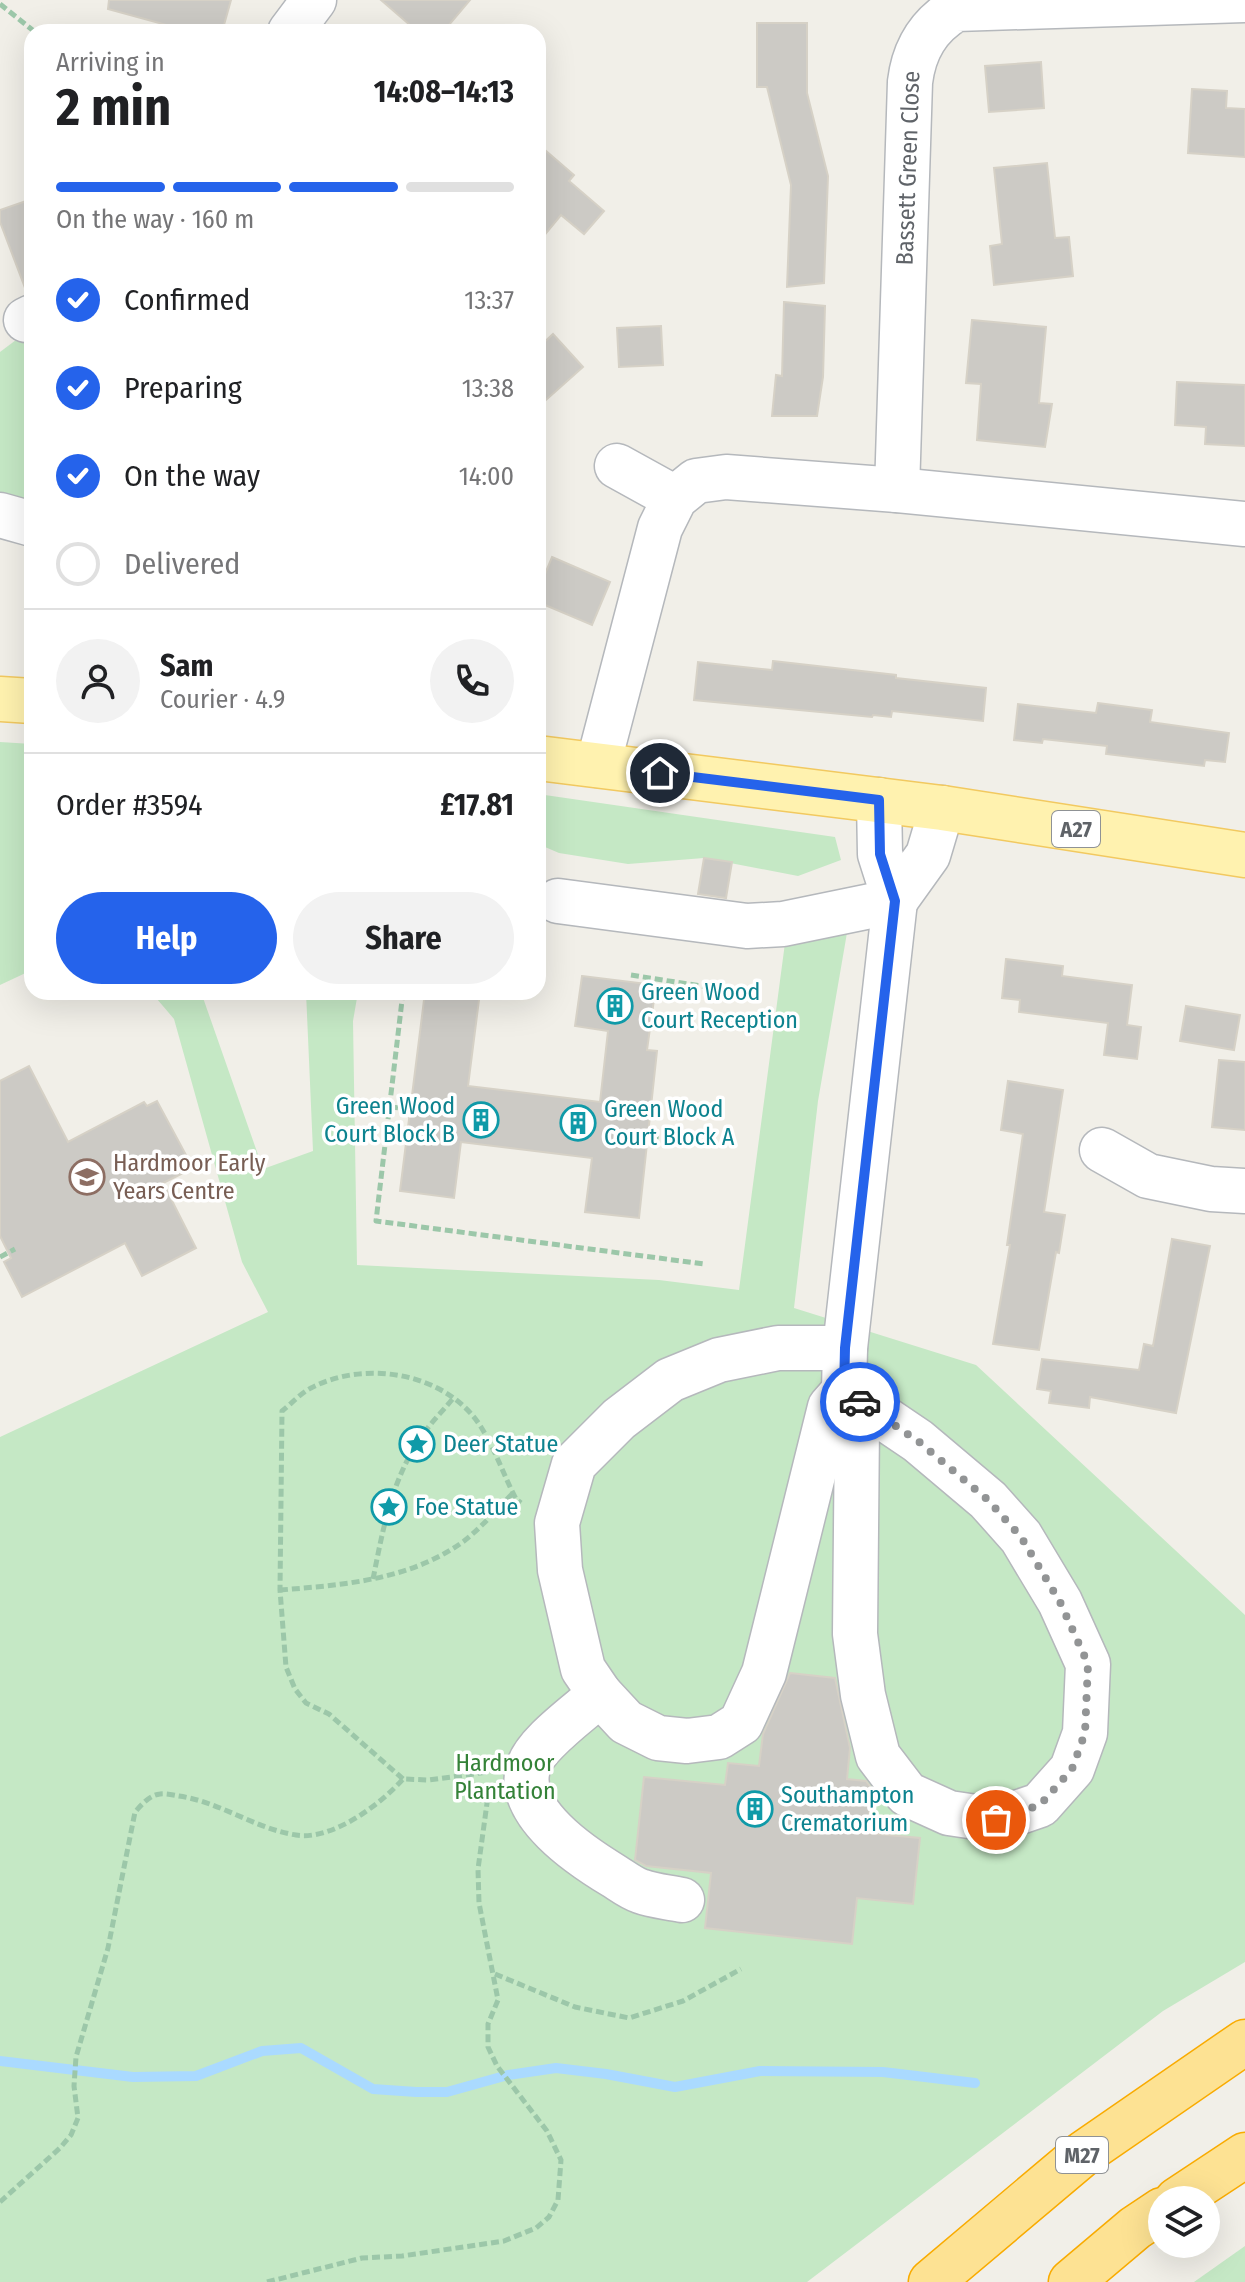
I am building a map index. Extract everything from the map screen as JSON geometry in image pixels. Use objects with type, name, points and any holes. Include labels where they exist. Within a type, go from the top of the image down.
[{"type":"highway","name":"M27","points":[[931,2282],[1084,2153],[1245,2042]]},
{"type":"highway","points":[[1198,2186],[1245,2155]]},
{"type":"highway","points":[[1071,2282],[1148,2219]]},
{"type":"main road","points":[[0,699],[24,700]]},
{"type":"main road","name":"A27","points":[[546,759],[942,808],[1245,855]]},
{"type":"street","name":"Bassett Green Close","points":[[897,490],[910,82],[913,59],[925,37],[938,20],[956,9],[1245,0]]},
{"type":"street","points":[[617,466],[675,498]]},
{"type":"street","points":[[598,765],[660,528],[675,498],[696,481],[726,477],[897,490],[1245,524]]},
{"type":"street","points":[[0,515],[24,522]]},
{"type":"street","points":[[844,1391],[918,1441],[988,1500],[1021,1537],[1060,1602],[1088,1664],[1085,1733],[1072,1769],[1040,1805],[996,1820],[949,1813],[907,1794],[878,1756],[863,1695],[855,1634],[857,1424],[844,1391],[845,1348],[895,901],[880,854],[879,800]]},
{"type":"street","points":[[558,901],[747,926],[783,924],[895,901],[928,855],[942,808]]},
{"type":"street","points":[[1102,1150],[1145,1194],[1211,1189],[1245,1191]]},
{"type":"street","points":[[844,1391],[830,1407],[764,1673],[741,1723],[719,1737],[687,1741],[658,1738],[626,1722],[600,1694],[583,1669],[560,1570],[557,1523],[574,1464],[619,1419],[670,1380],[719,1360],[778,1348],[845,1348]]},
{"type":"street","points":[[600,1694],[540,1747],[529,1765],[526,1786],[557,1836],[596,1865],[639,1891],[682,1900]]},
{"type":"path","points":[[0,4],[25,24]]},
{"type":"path","points":[[631,975],[739,992]]},
{"type":"path","points":[[402,1000],[376,1221],[704,1264]]},
{"type":"path","points":[[390,1107],[434,1111]]},
{"type":"path","points":[[627,1133],[719,1145]]},
{"type":"path","points":[[0,1257],[15,1249]]},
{"type":"path","points":[[267,2282],[362,2258],[402,2256],[504,2241],[536,2228],[549,2217],[558,2200],[561,2160],[547,2131],[497,2066],[488,2047],[488,2024],[498,2000],[479,1903],[478,1869],[491,1772],[429,1780],[403,1779],[329,1714],[306,1703],[295,1689],[286,1667],[280,1590],[282,1411],[310,1388],[340,1378],[375,1374],[418,1378],[454,1397],[480,1426],[513,1493],[531,1511],[557,1523]]},
{"type":"path","points":[[373,1579],[386,1514],[401,1474],[420,1438],[454,1397]]},
{"type":"path","points":[[280,1590],[357,1584],[422,1564],[466,1539],[513,1493]]},
{"type":"path","points":[[0,2202],[60,2148],[71,2135],[78,2118],[74,2086],[76,2057],[108,1948],[135,1812],[145,1801],[161,1793],[193,1798],[299,1836],[348,1823],[386,1798],[403,1779]]},
{"type":"path","points":[[495,1974],[575,2007],[629,2018],[683,2001],[741,1969]]},
{"type":"green space","points":[[24,334],[24,508],[0,500],[0,352]]},
{"type":"green space","points":[[0,742],[24,744],[24,974],[0,985]]},
{"type":"green space","points":[[546,795],[835,837],[841,860],[798,876],[704,858],[628,864],[559,853],[546,847]]},
{"type":"green space","name":"Hardmoor Plantation","points":[[848,927],[818,1101],[794,1308],[976,1365],[1245,1615],[1245,1962],[1163,2011],[807,2282],[0,2282],[0,1437],[268,1312],[242,1262],[174,1019],[158,1000],[204,1000],[263,1169],[313,1151],[306,1000],[357,1000],[353,1021],[357,1265],[659,1280],[739,1290],[785,943]]},
{"type":"green space","points":[[1245,2246],[1245,2282],[1194,2282]]},
{"type":"building","points":[[109,0],[231,0],[224,24],[163,24],[108,9]]},
{"type":"building","points":[[381,0],[470,0],[450,24],[409,24]]},
{"type":"building","points":[[757,23],[807,23],[807,93],[828,176],[824,283],[787,287],[791,185],[767,87],[757,87]]},
{"type":"building","points":[[1041,62],[1044,108],[989,112],[985,66]]},
{"type":"building","points":[[1192,89],[1227,91],[1226,108],[1245,109],[1245,157],[1188,153]]},
{"type":"building","points":[[546,151],[574,175],[569,181],[604,211],[584,234],[561,215],[546,233]]},
{"type":"building","points":[[1047,163],[1055,238],[1069,237],[1073,276],[994,285],[990,246],[1002,244],[994,168]]},
{"type":"building","points":[[24,202],[24,285],[0,222],[0,210]]},
{"type":"building","points":[[784,302],[825,306],[823,377],[817,416],[772,416],[776,375],[782,376]]},
{"type":"building","points":[[972,320],[1046,327],[1039,403],[1052,404],[1045,447],[977,440],[981,384],[966,383]]},
{"type":"building","points":[[661,326],[663,365],[619,367],[617,328]]},
{"type":"building","points":[[553,334],[583,367],[546,400],[546,341]]},
{"type":"building","points":[[1177,382],[1245,385],[1245,446],[1205,444],[1206,427],[1175,425]]},
{"type":"building","points":[[552,557],[610,582],[592,625],[546,605],[546,572]]},
{"type":"building","points":[[773,661],[986,688],[983,721],[892,711],[891,717],[872,717],[694,700],[698,662],[772,670]]},
{"type":"building","points":[[1098,703],[1152,710],[1150,722],[1229,733],[1225,762],[1205,760],[1204,766],[1106,754],[1107,746],[1043,739],[1042,743],[1014,740],[1018,704],[1096,713]]},
{"type":"building","points":[[704,858],[732,862],[726,898],[698,894]]},
{"type":"building","points":[[1006,959],[1063,966],[1062,976],[1132,985],[1127,1025],[1141,1027],[1137,1059],[1104,1055],[1108,1023],[1019,1012],[1020,1000],[1002,998]]},
{"type":"building","points":[[582,976],[656,985],[647,1050],[657,1051],[639,1218],[585,1212],[592,1158],[461,1142],[454,1198],[400,1191],[424,1000],[479,1000],[468,1086],[600,1102],[608,1031],[575,1026]]},
{"type":"building","points":[[1186,1006],[1240,1015],[1234,1050],[1180,1041]]},
{"type":"building","points":[[1219,1060],[1245,1062],[1245,1130],[1212,1127]]},
{"type":"building","name":"Hardmoor Early Years Centre","points":[[29,1066],[68,1142],[144,1102],[147,1106],[157,1101],[193,1168],[163,1183],[196,1248],[142,1276],[125,1243],[22,1297],[4,1262],[11,1258],[0,1236],[0,1081]]},
{"type":"building","points":[[1008,1081],[1063,1090],[1044,1212],[1065,1215],[1039,1350],[993,1344],[1010,1245],[1007,1245],[1023,1134],[1001,1130]]},
{"type":"building","points":[[1172,1239],[1210,1246],[1176,1413],[1090,1397],[1089,1408],[1049,1403],[1051,1391],[1037,1389],[1042,1359],[1139,1370],[1144,1344],[1153,1346]]},
{"type":"building","name":"Southampton Crematorium","points":[[790,1673],[835,1678],[850,1748],[847,1779],[866,1781],[872,1789],[867,1833],[920,1838],[913,1904],[857,1898],[852,1944],[705,1928],[711,1873],[646,1866],[635,1860],[644,1777],[725,1785],[728,1763],[759,1766],[763,1734]]},
{"type":"waterway","points":[[0,2061],[133,2077],[196,2076],[262,2051],[301,2048],[373,2089],[416,2092],[447,2092],[508,2075],[556,2068],[675,2087],[760,2071],[883,2072],[975,2083]]},
{"type":"way so far","points":[[860,1402],[918,1441],[988,1500],[1021,1537],[1060,1602],[1088,1664],[1085,1733],[1072,1769],[1040,1805],[996,1820]]},
{"type":"place","name":"Green Wood Court Reception","points":[[615,1006]]},
{"type":"place","name":"Green Wood Court Block B","points":[[481,1120]]},
{"type":"place","name":"Green Wood Court Block A","points":[[578,1123]]},
{"type":"place","name":"Hardmoor Early Years Centre","points":[[87,1177]]},
{"type":"place","name":"Deer Statue","points":[[417,1444]]},
{"type":"place","name":"Foe Statue","points":[[389,1507]]},
{"type":"place","name":"Southampton Crematorium","points":[[755,1809]]},
{"type":"route","points":[[660,773],[879,800],[880,854],[895,901],[845,1348],[844,1391],[860,1402]]}]
